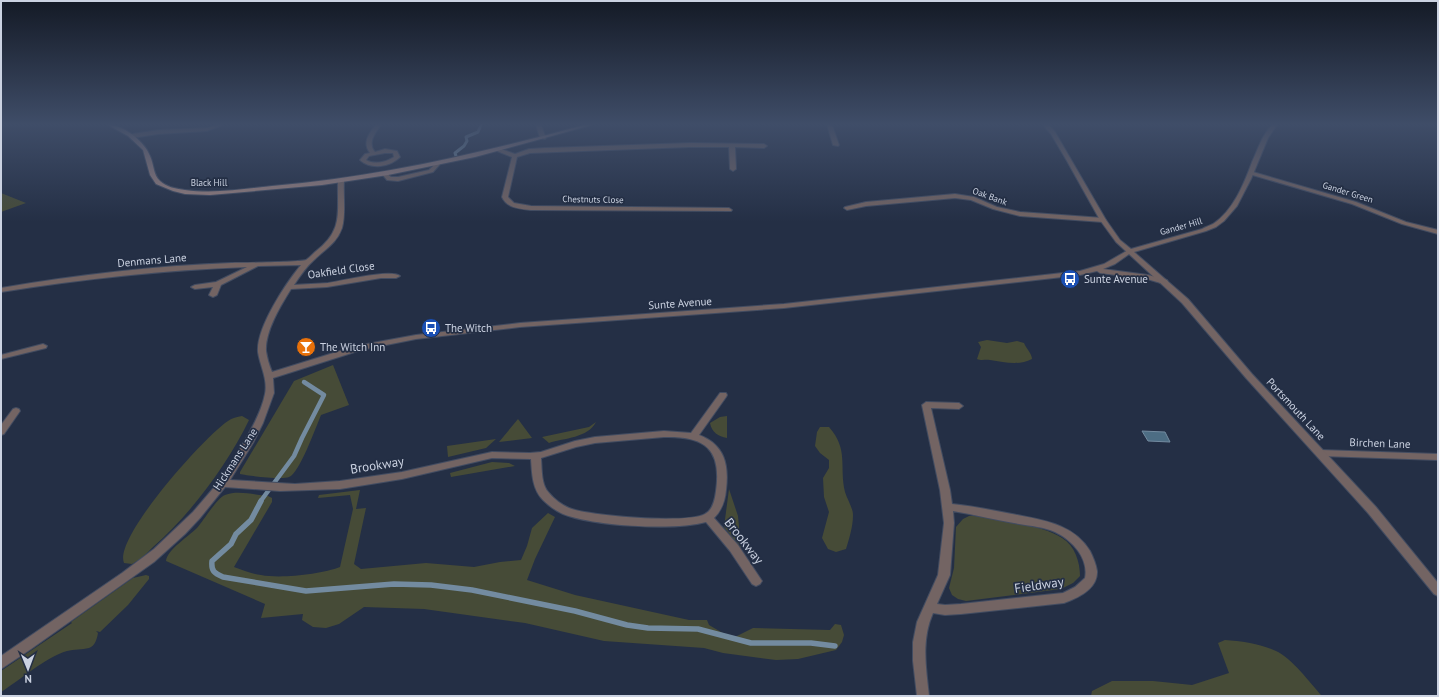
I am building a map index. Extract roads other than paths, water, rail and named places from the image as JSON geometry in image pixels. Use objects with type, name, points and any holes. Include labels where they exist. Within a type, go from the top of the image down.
[{"type":"main road","name":"Black Hill","points":[[148,158],[156,182],[171,189],[184,191],[213,192],[341,181],[385,174]]},
{"type":"main road","points":[[438,163],[464,158]]},
{"type":"street","points":[[364,158],[363,160],[365,162],[382,163],[395,158]]},
{"type":"street","name":"Chestnuts Close","points":[[515,158],[505,198],[506,201],[512,205],[531,208],[729,210]]},
{"type":"street","points":[[733,158],[733,169]]},
{"type":"street","name":"Portsmouth Lane","points":[[1068,158],[1103,220],[1118,242],[1185,300],[1249,376],[1372,510],[1438,591]]},
{"type":"street","name":"Gander Hill","points":[[1130,251],[1204,230],[1222,220],[1235,202],[1251,173],[1257,158]]},
{"type":"street","points":[[385,174],[389,179],[398,179],[431,172],[438,163]]},
{"type":"street","name":"Gander Green","points":[[1251,173],[1354,203],[1404,223],[1438,232]]},
{"type":"street","name":"Hickmans Lane","points":[[1,663],[126,576],[164,546],[182,530],[221,483],[246,446],[268,401],[270,392],[269,376],[261,350],[262,342],[277,309],[289,287],[307,263],[327,245],[337,233],[341,181]]},
{"type":"street","name":"Oak Bank","points":[[847,208],[866,204],[955,196],[972,198],[995,208],[1020,214],[1103,220]]},
{"type":"street","name":"Sunte Avenue","points":[[269,376],[359,348],[416,337],[520,325],[784,306],[1096,270],[1112,264],[1130,251]]},
{"type":"street","name":"Denmans Lane","points":[[1,290],[120,273],[257,264],[307,263]]},
{"type":"street","points":[[195,287],[218,284],[257,264]]},
{"type":"street","name":"Sunte Avenue","points":[[1096,270],[1148,277],[1164,282]]},
{"type":"street","name":"Oakfield Close","points":[[289,287],[327,285],[381,276],[396,276]]},
{"type":"street","points":[[213,295],[218,284]]},
{"type":"street","points":[[1,357],[43,346]]},
{"type":"street","points":[[693,436],[723,395]]},
{"type":"street","points":[[923,696],[919,661],[919,642],[923,622],[938,592],[944,575],[949,523],[948,507],[926,405],[959,406]]},
{"type":"street","points":[[1,432],[16,411]]},
{"type":"street","name":"Brookway","points":[[221,483],[277,488],[315,487],[365,482],[420,472],[491,455],[507,454],[536,456],[584,442],[604,439],[675,434],[693,436],[705,442],[714,449],[720,458],[723,478],[719,503],[716,511],[708,518],[700,521],[687,522],[637,521],[597,517],[567,511],[556,505],[545,495],[539,483],[536,456]]},
{"type":"street","name":"Birchen Lane","points":[[1321,453],[1438,456]]},
{"type":"street","name":"Fieldway","points":[[929,608],[945,610],[961,609],[1064,598],[1080,592],[1089,583],[1092,570],[1081,547],[1071,537],[1059,529],[1030,522],[948,507]]},
{"type":"street","name":"Brookway","points":[[708,518],[743,559],[756,581]]},
{"type":"water","points":[[1142,431],[1165,432],[1170,442],[1148,441]]},
{"type":"waterway","points":[[260,502],[294,456],[324,395],[304,382]]},
{"type":"waterway","points":[[261,501],[251,520],[236,534],[231,544],[212,561],[212,567],[217,574],[223,577],[306,591],[394,584],[431,585],[472,590],[575,611],[627,625],[648,628],[698,629],[751,643],[811,643],[835,646]]},
{"type":"place","name":"Sunte Avenue","points":[[1070,279]]},
{"type":"place","name":"The Witch","points":[[431,328]]},
{"type":"place","name":"The Witch Inn","points":[[306,347]]}]
